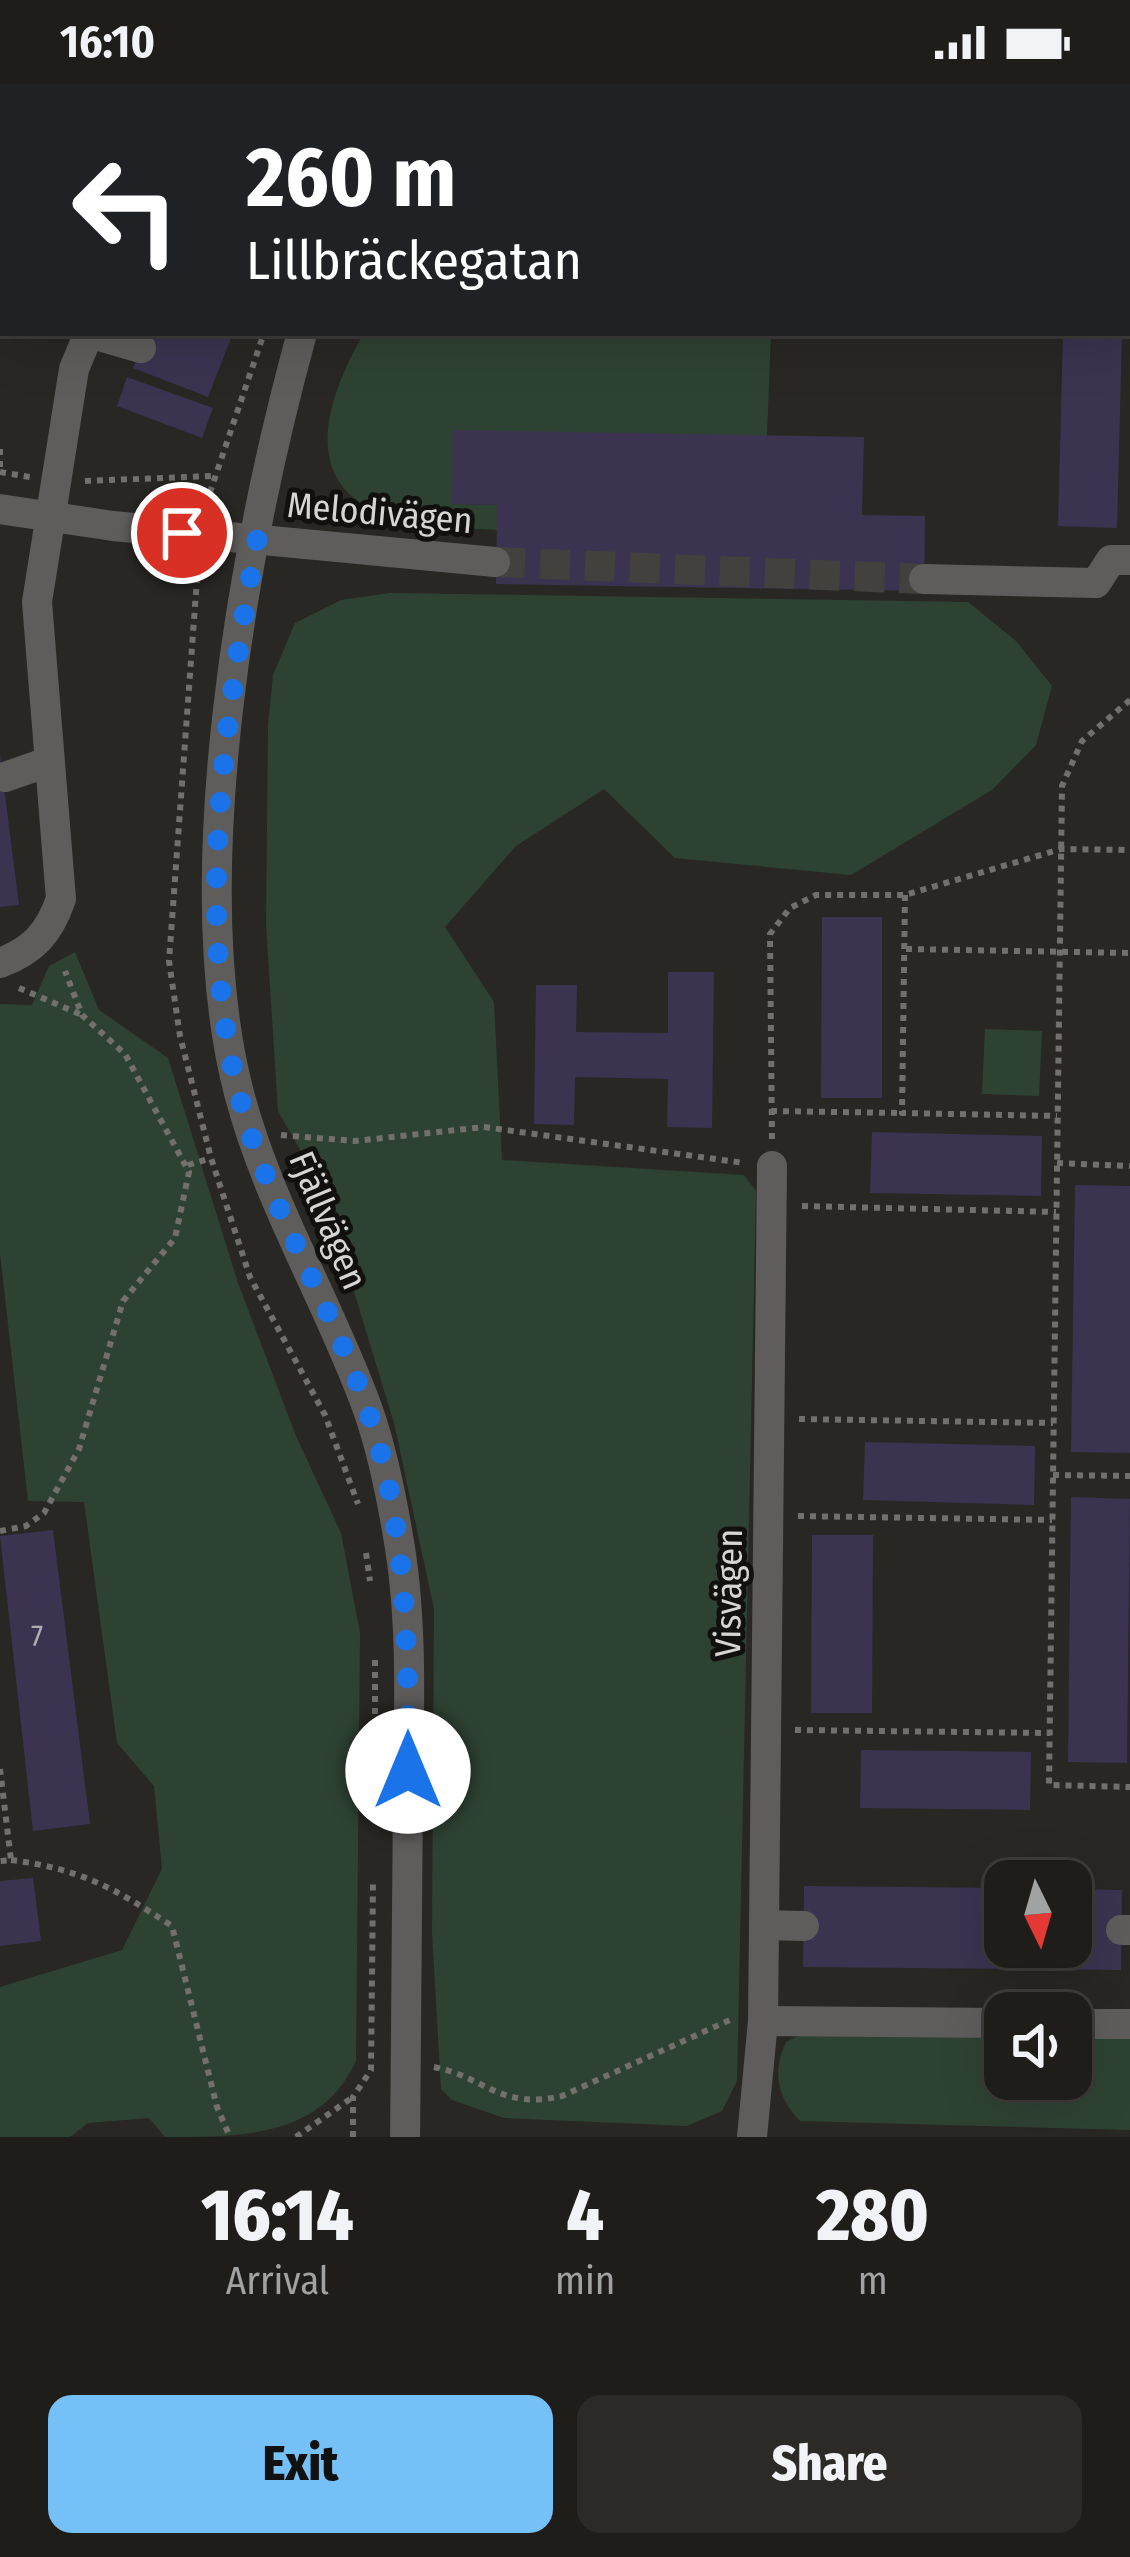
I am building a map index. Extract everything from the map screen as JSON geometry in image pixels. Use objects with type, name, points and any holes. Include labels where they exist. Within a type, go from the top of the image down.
[{"type":"street","points":[[6,974],[52,926],[61,899],[36,642],[74,369],[88,336]]},
{"type":"street","points":[[99,336],[141,348]]},
{"type":"street","name":"Fjällvägen","points":[[301,336],[268,468],[235,677],[218,848],[230,1038],[255,1144],[368,1411],[399,1540],[408,1658],[404,2137]]},
{"type":"street","name":"Melodivägen","points":[[0,508],[50,518],[495,562]]},
{"type":"street","points":[[924,579],[1096,583],[1111,560],[1130,560]]},
{"type":"street","points":[[5,777],[48,762]]},
{"type":"street","name":"Visvägen","points":[[752,2137],[763,2021],[772,1166]]},
{"type":"street","points":[[764,1925],[803,1926]]},
{"type":"street","points":[[763,2021],[984,2023]]},
{"type":"street","points":[[1092,2024],[1130,2024]]},
{"type":"path","points":[[0,449],[0,472],[56,480],[213,476]]},
{"type":"path","points":[[1130,700],[1082,741],[1062,786],[1049,1785],[1130,1787]]},
{"type":"path","points":[[255,1144],[281,1136],[355,1141],[484,1127],[772,1166],[770,934],[778,919],[816,895],[905,895],[1061,849],[1130,850]]},
{"type":"path","points":[[902,1113],[905,895]]},
{"type":"path","points":[[904,949],[1130,953]]},
{"type":"path","points":[[65,971],[82,1015]]},
{"type":"path","points":[[0,1532],[26,1526],[44,1513],[80,1449],[123,1301],[175,1238],[188,1165],[154,1115],[124,1054],[82,1015],[6,974]]},
{"type":"path","points":[[771,1111],[1058,1116]]},
{"type":"path","points":[[188,1165],[211,1158]]},
{"type":"path","points":[[1057,1163],[1130,1166]]},
{"type":"path","points":[[771,1205],[1056,1213]]},
{"type":"path","points":[[769,1419],[1053,1423]]},
{"type":"path","points":[[1053,1475],[1130,1476]]},
{"type":"path","points":[[768,1515],[1052,1520]]},
{"type":"path","points":[[766,1730],[1050,1733]]},
{"type":"path","points":[[0,1769],[11,1860]]},
{"type":"path","points":[[0,1862],[63,1867],[105,1882],[172,1926],[218,2107],[230,2137]]},
{"type":"path","points":[[370,2070],[451,2071],[508,2100],[534,2102],[562,2096],[733,2018],[763,2021]]},
{"type":"path","points":[[296,2137],[353,2097]]},
{"type":"green space","points":[[362,336],[771,336],[767,436],[453,504],[497,505],[497,530],[403,521],[369,508],[346,490],[332,468],[330,417]]},
{"type":"green space","points":[[390,593],[968,602],[1016,641],[1052,686],[1036,745],[992,790],[851,875],[675,858],[604,789],[516,846],[445,927],[494,1002],[502,1160],[744,1175],[756,1191],[737,2081],[722,2111],[687,2126],[504,2118],[452,2100],[441,2089],[432,1933],[434,1609],[394,1423],[323,1190],[278,1111],[266,924],[273,675],[295,623],[341,600]]},
{"type":"green space","points":[[75,952],[99,1010],[168,1058],[238,1283],[296,1436],[341,1533],[360,1633],[356,2061],[322,2105],[277,2128],[251,2133],[165,2137],[149,2118],[88,2123],[70,2137],[0,2137],[0,1987],[122,1950],[162,1869],[154,1786],[117,1743],[84,1502],[28,1501],[0,1253],[0,1004],[32,1005],[49,966]]},
{"type":"green space","points":[[985,1029],[1042,1031],[1039,1096],[982,1094]]},
{"type":"green space","points":[[806,2032],[984,2036],[984,2100],[1092,2100],[1092,2037],[1130,2038],[1130,2130],[800,2121],[786,2103],[778,2074],[786,2042]]},
{"type":"building","points":[[146,336],[232,336],[208,397],[133,368]]},
{"type":"building","points":[[1063,336],[1122,336],[1117,528],[1058,526]]},
{"type":"building","points":[[127,377],[213,408],[202,438],[117,406]]},
{"type":"building","points":[[454,430],[864,437],[862,515],[925,516],[924,591],[496,584],[497,505],[452,504]]},
{"type":"building","points":[[0,755],[19,905],[0,907]]},
{"type":"building","points":[[822,917],[882,917],[882,1098],[821,1098]]},
{"type":"building","points":[[668,972],[714,972],[712,1128],[667,1127],[668,1079],[575,1077],[574,1125],[534,1124],[536,985],[577,985],[576,1032],[668,1033]]},
{"type":"building","points":[[872,1132],[1042,1136],[1041,1196],[870,1193]]},
{"type":"building","points":[[1075,1185],[1130,1186],[1130,1453],[1071,1452]]},
{"type":"building","points":[[865,1442],[1035,1446],[1034,1505],[863,1500]]},
{"type":"building","points":[[1071,1497],[1130,1499],[1127,1763],[1068,1762]]},
{"type":"building","points":[[53,1530],[90,1824],[33,1831],[0,1536]]},
{"type":"building","points":[[812,1535],[873,1535],[872,1713],[811,1713]]},
{"type":"building","points":[[861,1750],[1031,1752],[1030,1810],[860,1808]]},
{"type":"building","points":[[33,1878],[41,1941],[0,1946],[0,1881]]},
{"type":"building","points":[[804,1886],[984,1888],[984,1968],[1092,1968],[1092,1889],[1122,1890],[1121,1970],[803,1967]]},
{"type":"tunnel","points":[[495,562],[924,579]]},
{"type":"route","points":[[182,533],[257,540],[237,659],[218,848],[230,1038],[238,1090],[255,1144],[368,1411],[387,1480],[404,1586],[408,1771]]}]
